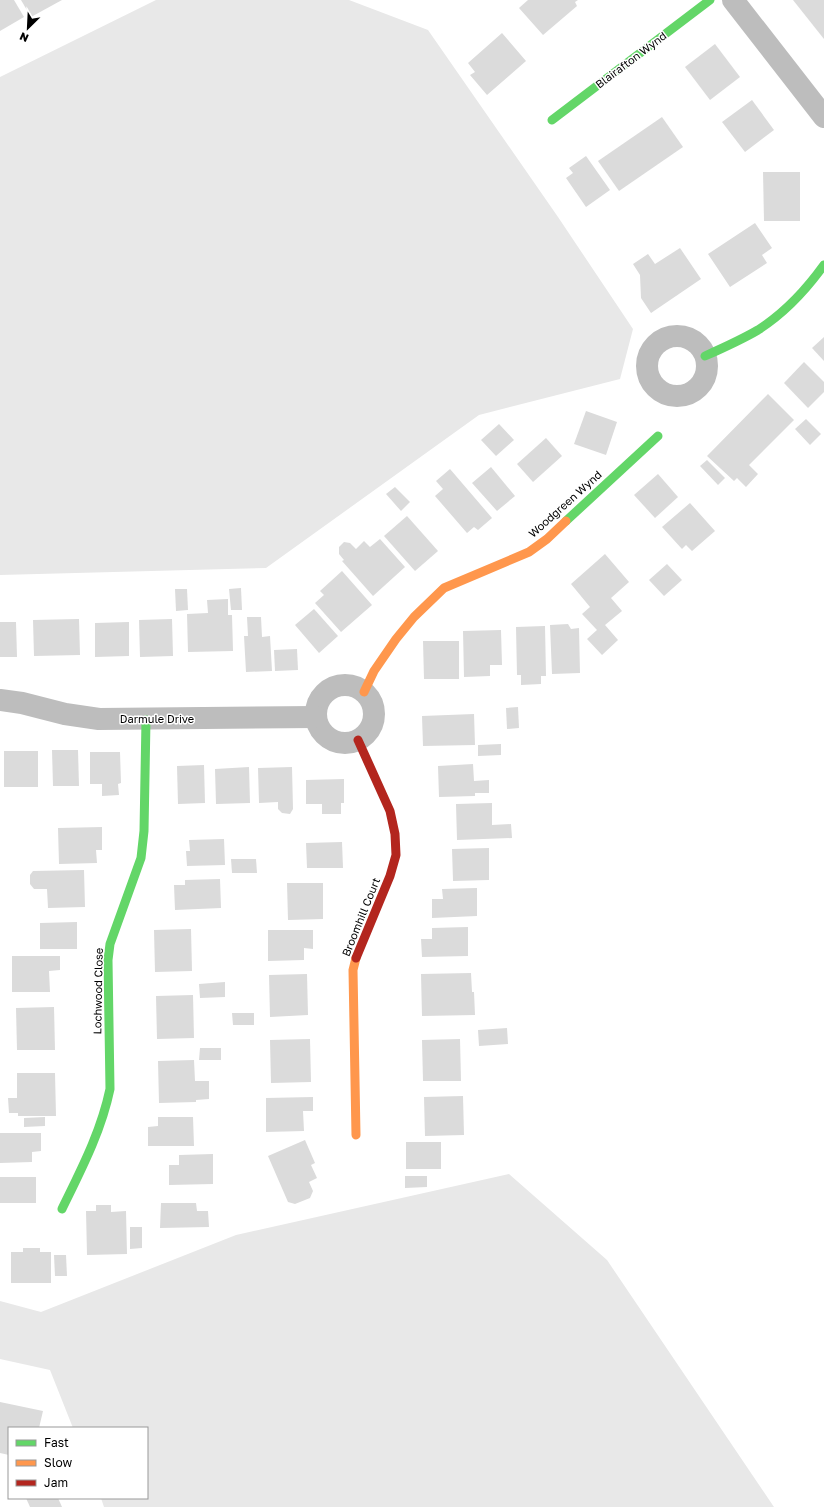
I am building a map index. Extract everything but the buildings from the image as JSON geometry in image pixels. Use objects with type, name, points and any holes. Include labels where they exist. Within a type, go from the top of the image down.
[{"type":"street","name":"Blairafton Wynd","points":[[552,120],[710,0]]},
{"type":"street","points":[[733,0],[824,117]]},
{"type":"street","points":[[705,356],[758,330],[788,308],[808,287],[824,265]]},
{"type":"street","name":"Woodgreen Wynd","points":[[364,692],[374,671],[400,634],[414,617],[444,588],[529,552],[547,539],[658,436]]},
{"type":"street","points":[[346,684],[355,686],[364,692],[370,699],[374,718],[371,727],[365,735],[358,740],[349,743],[331,739],[324,734],[318,726],[316,717],[316,707],[320,698],[327,691],[336,686],[346,684]]},
{"type":"street","name":"Darmule Drive","points":[[0,700],[22,703],[64,714],[99,719],[146,720],[316,717]]},
{"type":"street","name":"Lochwood Close","points":[[62,1209],[101,1125],[107,1108],[110,1089],[108,960],[110,944],[141,858],[144,831],[146,720]]},
{"type":"street","name":"Broomhill Court","points":[[356,1135],[353,970],[357,954],[390,876],[396,855],[395,834],[390,810],[358,740]]},
{"type":"shaded area","points":[[156,0],[349,0],[428,30],[558,217],[633,329],[620,379],[479,415],[266,568],[0,575],[0,77]]},
{"type":"shaded area","points":[[509,1174],[607,1260],[774,1507],[104,1507],[101,1499],[148,1499],[148,1427],[73,1427],[50,1370],[0,1359],[0,1301],[41,1312],[236,1235]]},
{"type":"traffic: fast","points":[[552,120],[710,0]]},
{"type":"traffic: fast","points":[[705,356],[745,337],[768,323],[786,309],[824,265]]},
{"type":"traffic: fast","points":[[566,521],[658,436]]},
{"type":"traffic: fast","points":[[62,1209],[96,1136],[110,1089],[108,960],[110,944],[141,858],[144,831],[146,720]]},
{"type":"traffic: slow","points":[[364,692],[374,671],[396,639],[414,617],[444,588],[529,552],[547,539],[566,521]]},
{"type":"traffic: slow","points":[[356,958],[353,970],[356,1135]]},
{"type":"traffic: jam","points":[[356,958],[390,876],[396,855],[395,834],[390,811],[358,740]]}]
